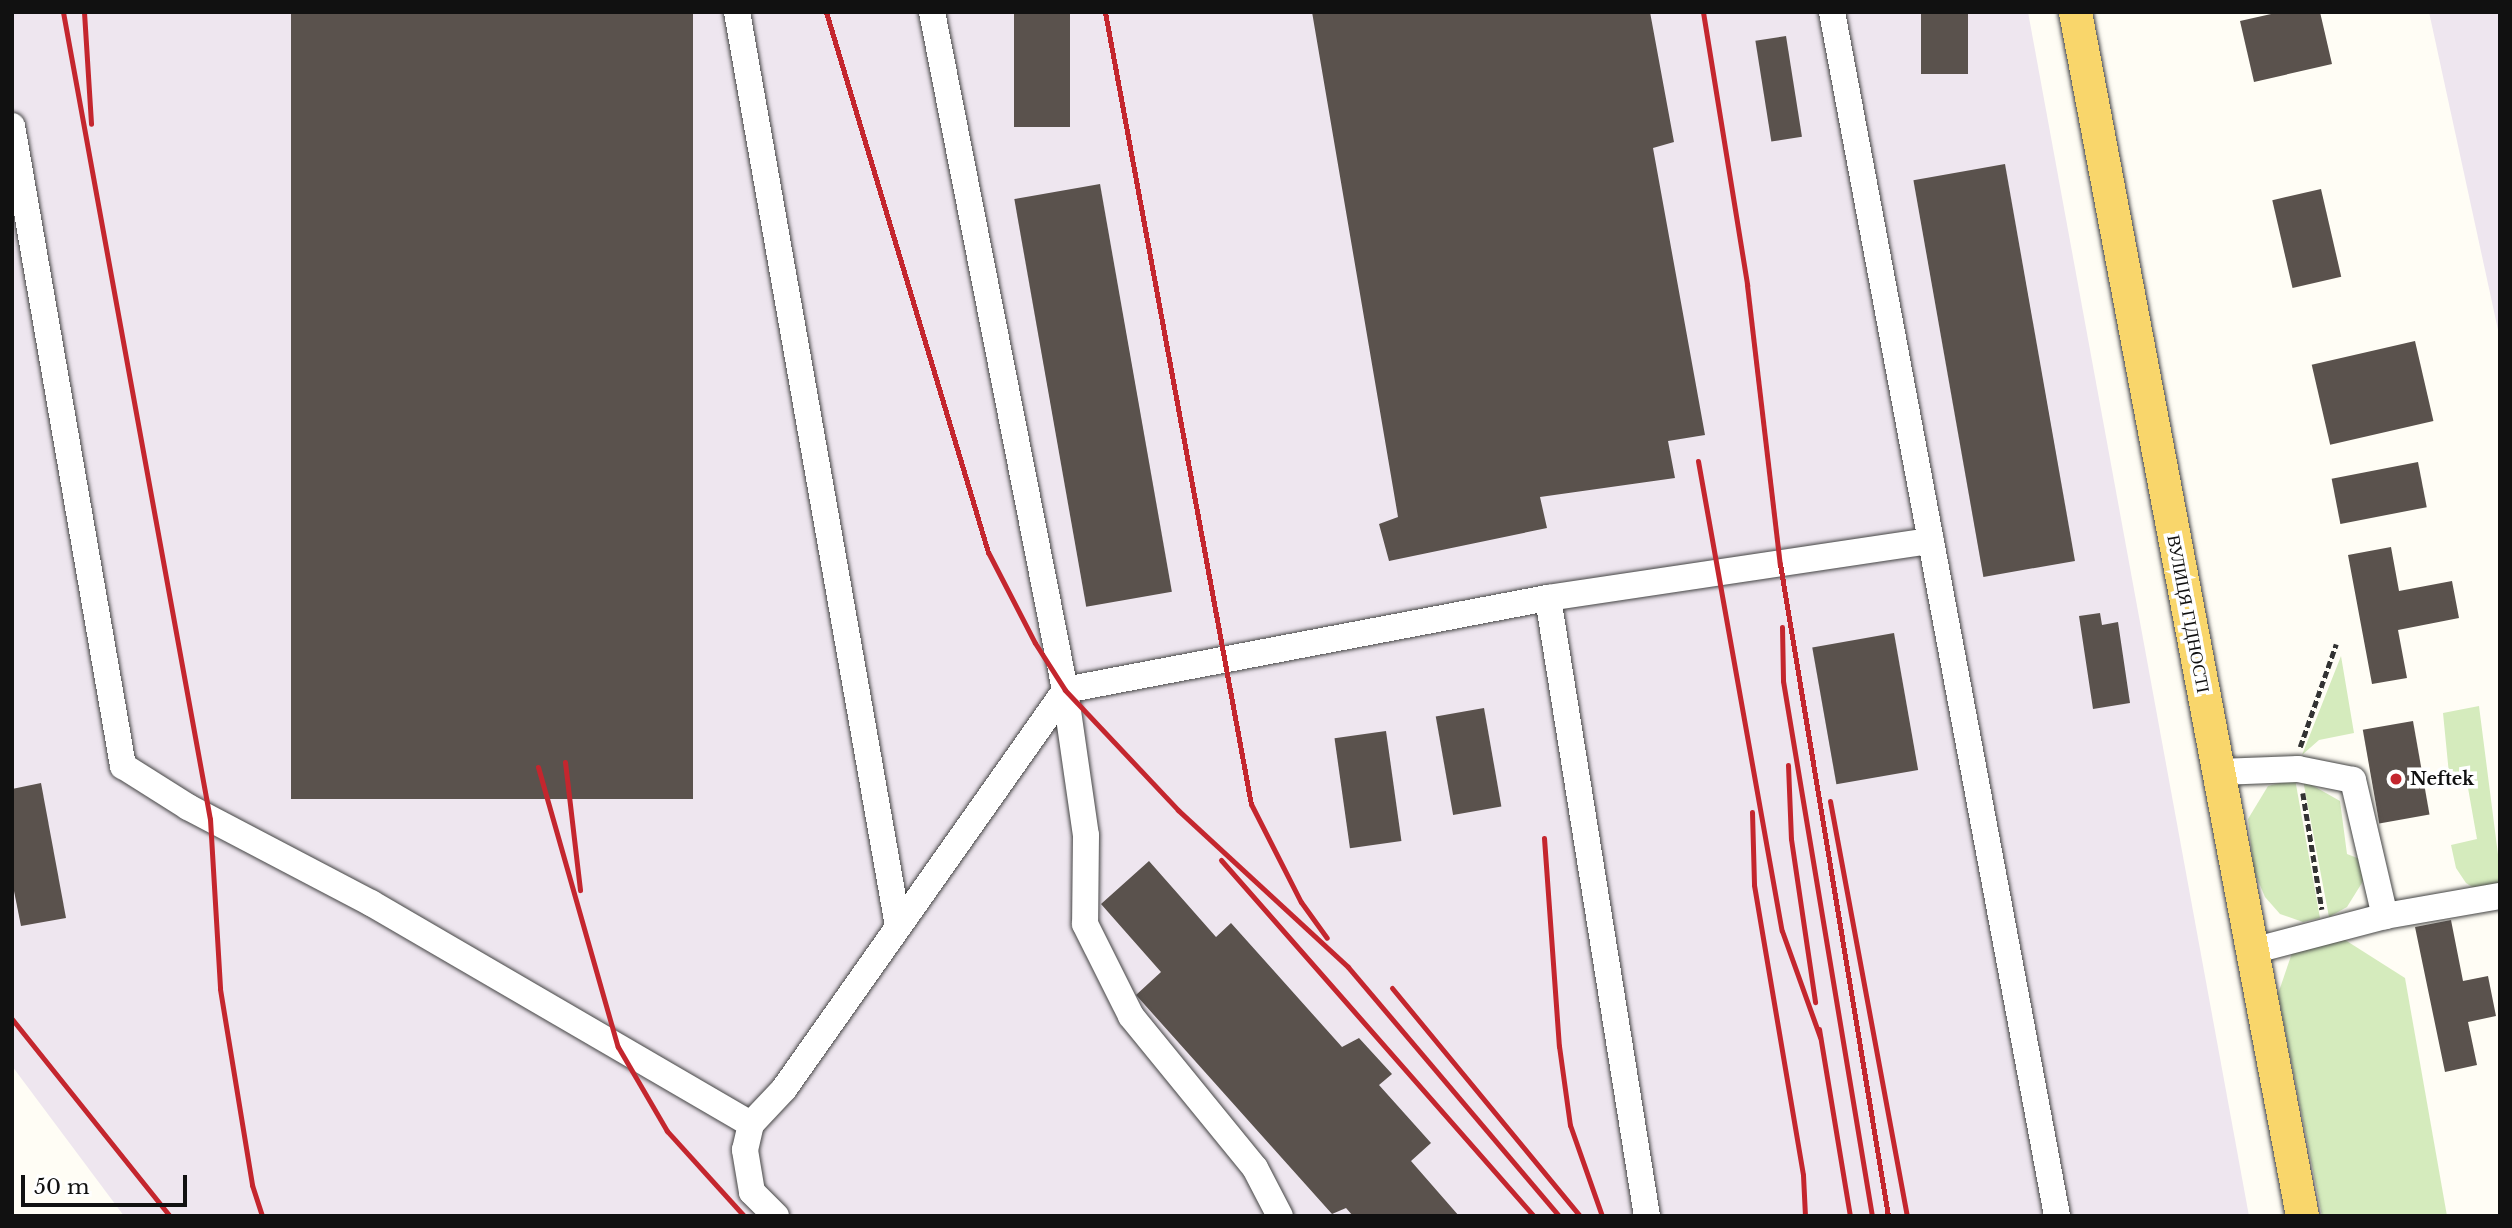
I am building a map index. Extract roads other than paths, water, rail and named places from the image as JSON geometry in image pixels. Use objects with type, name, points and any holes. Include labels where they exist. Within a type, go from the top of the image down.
[{"type":"main road","name":"ВУЛИЦЯ ГІДНОСТІ","points":[[2075,12],[2302,1216]]},
{"type":"lane","points":[[737,12],[898,926]]},
{"type":"lane","points":[[932,12],[1065,690],[1086,835],[1085,924],[1131,1016],[1255,1168],[1280,1216]]},
{"type":"lane","points":[[1832,12],[2057,1216]]},
{"type":"lane","points":[[12,126],[124,766],[188,807],[371,903],[751,1124]]},
{"type":"lane","points":[[776,1216],[752,1192],[745,1150],[751,1124],[784,1089],[1065,690],[1548,598],[1931,541]]},
{"type":"lane","points":[[1548,598],[1647,1216]]},
{"type":"lane","points":[[2219,772],[2298,769],[2353,780],[2385,916]]},
{"type":"lane","points":[[2252,951],[2385,916],[2500,896]]},
{"type":"railway","points":[[63,12],[210,819],[220,989],[252,1185],[262,1216]]},
{"type":"railway","points":[[84,12],[91,124]]},
{"type":"railway","points":[[826,12],[988,552],[1035,643],[1065,690],[1178,810],[1348,967],[1559,1216]]},
{"type":"railway","points":[[1105,12],[1251,804],[1301,902],[1327,938]]},
{"type":"railway","points":[[1703,12],[1747,285],[1780,564],[1888,1216]]},
{"type":"railway","points":[[1698,461],[1782,931],[1820,1037]]},
{"type":"railway","points":[[1782,627],[1783,681],[1872,1216]]},
{"type":"railway","points":[[565,762],[580,890]]},
{"type":"railway","points":[[1788,765],[1791,839],[1815,1002]]},
{"type":"railway","points":[[538,767],[618,1047],[667,1131],[744,1216]]},
{"type":"railway","points":[[1830,801],[1907,1216]]},
{"type":"railway","points":[[1752,812],[1754,885],[1803,1175],[1805,1216]]},
{"type":"railway","points":[[1544,838],[1559,1046],[1570,1125],[1602,1216]]},
{"type":"railway","points":[[1221,860],[1534,1216]]},
{"type":"railway","points":[[1392,988],[1580,1216]]},
{"type":"railway","points":[[12,1019],[170,1216]]},
{"type":"railway","points":[[1819,1029],[1850,1216]]},
{"type":"place","name":"Neftek","points":[[2396,779]]}]
